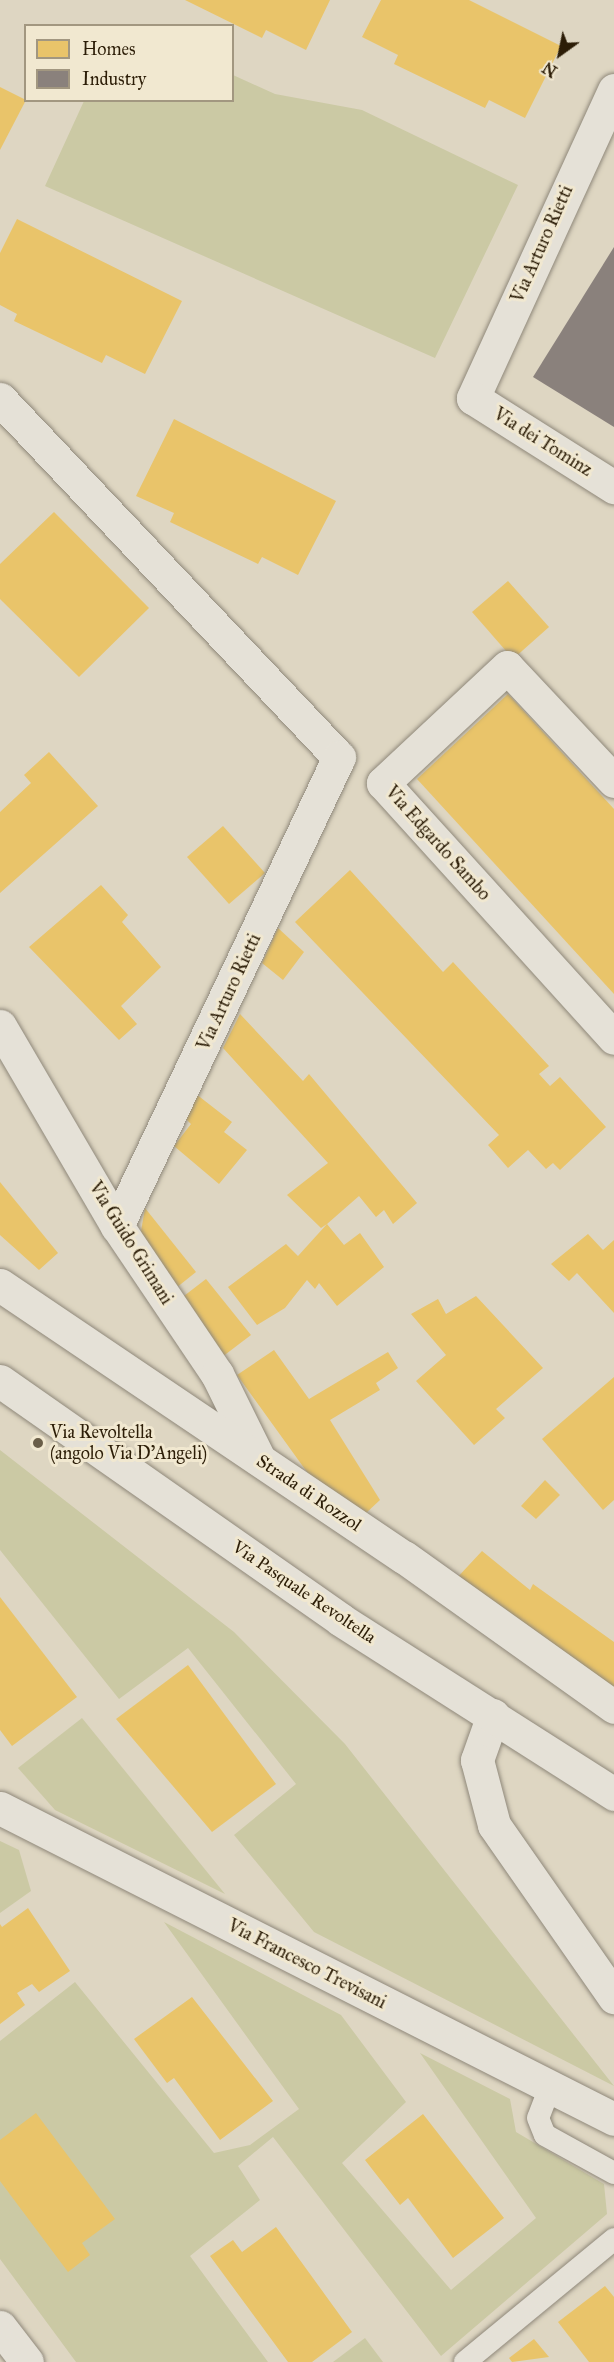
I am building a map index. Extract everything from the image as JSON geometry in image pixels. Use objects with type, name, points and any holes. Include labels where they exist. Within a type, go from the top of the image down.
[{"type":"street","name":"Via Arturo Rietti","points":[[473,398],[614,90]]},
{"type":"street","name":"Via dei Tominz","points":[[473,398],[614,487]]},
{"type":"street","name":"Via Arturo Rietti","points":[[0,399],[339,757],[117,1226]]},
{"type":"street","name":"Via Edgardo Sambo","points":[[614,781],[507,667],[383,783],[614,1038]]},
{"type":"street","name":"Via Guido Grimani","points":[[0,1026],[117,1226],[217,1374],[260,1460]]},
{"type":"street","name":"Strada di Rozzol","points":[[0,1286],[260,1460],[614,1707]]},
{"type":"street","name":"Via Pasquale Revoltella","points":[[0,1381],[341,1620],[614,1794]]},
{"type":"street","points":[[493,1715],[477,1760],[494,1825],[614,1997]]},
{"type":"street","name":"Via Francesco Trevisani","points":[[0,1808],[614,2119]]},
{"type":"street","points":[[0,2327],[27,2362]]},
{"type":"lane","points":[[550,2086],[538,2118],[546,2135],[614,2173]]},
{"type":"lane","points":[[465,2362],[614,2239]]},
{"type":"shaded area","points":[[234,75],[275,94],[362,110],[518,185],[435,358],[45,186],[84,102],[234,102]]},
{"type":"shaded area","points":[[0,1450],[234,1632],[345,1744],[614,2086],[314,1932],[234,1835],[296,1784],[188,1648],[119,1699],[0,1550]]},
{"type":"shaded area","points":[[82,1718],[225,1894],[55,1810],[18,1768]]},
{"type":"shaded area","points":[[0,1841],[19,1850],[31,1891],[0,1913]]},
{"type":"shaded area","points":[[164,1922],[341,2015],[406,2102],[342,2163],[451,2290],[536,2218],[420,2053],[510,2099],[516,2132],[604,2184],[607,2214],[441,2356],[273,2137],[238,2166],[260,2200],[190,2256],[268,2362],[76,2362],[0,2259],[0,2041],[75,1982],[214,2153],[250,2145],[299,2109]]},
{"type":"shaded area","points":[[365,2338],[383,2362],[333,2362]]},
{"type":"building: Homes","points":[[185,0],[330,0],[306,50],[266,30],[262,38]]},
{"type":"building: Homes","points":[[381,0],[469,0],[561,46],[525,118],[489,100],[485,108],[394,64],[398,55],[362,37]]},
{"type":"building: Homes","points":[[0,87],[24,99],[25,102],[0,150]]},
{"type":"building: Homes","points":[[17,219],[182,301],[145,374],[106,355],[102,363],[14,321],[17,314],[0,305],[0,253]]},
{"type":"building: Homes","points":[[174,419],[336,501],[298,575],[262,557],[258,564],[170,522],[174,513],[136,496]]},
{"type":"building: Homes","points":[[54,512],[149,608],[79,677],[0,599],[0,564]]},
{"type":"building: Homes","points":[[508,581],[549,627],[513,659],[472,612]]},
{"type":"building: Homes","points":[[508,694],[614,809],[614,994],[417,779]]},
{"type":"building: Homes","points":[[49,752],[98,806],[0,893],[0,812],[31,783],[24,775]]},
{"type":"building: Homes","points":[[223,826],[265,873],[229,904],[187,857]]},
{"type":"building: Homes","points":[[350,870],[443,972],[453,962],[549,1066],[539,1074],[550,1086],[560,1077],[606,1127],[560,1170],[553,1163],[546,1169],[528,1150],[508,1168],[488,1145],[499,1135],[295,922]]},
{"type":"building: Homes","points":[[101,885],[128,915],[122,922],[161,967],[121,1006],[137,1024],[119,1040],[29,947]]},
{"type":"building: Homes","points":[[278,928],[304,952],[283,980],[262,963]]},
{"type":"building: Homes","points":[[240,1014],[303,1081],[309,1074],[417,1203],[393,1224],[384,1210],[376,1217],[359,1196],[321,1228],[287,1195],[328,1163],[223,1048]]},
{"type":"building: Homes","points":[[196,1094],[232,1122],[224,1132],[247,1150],[219,1184],[174,1146],[191,1124],[184,1117]]},
{"type":"building: Homes","points":[[0,1182],[58,1253],[39,1270],[0,1235]]},
{"type":"building: Homes","points":[[145,1208],[196,1272],[171,1292],[138,1249]]},
{"type":"building: Homes","points":[[327,1224],[344,1245],[360,1233],[384,1267],[337,1306],[319,1283],[315,1289],[307,1280],[285,1308],[257,1325],[228,1287],[286,1244],[298,1256]]},
{"type":"building: Homes","points":[[588,1234],[603,1250],[614,1240],[614,1313],[577,1273],[569,1281],[551,1264]]},
{"type":"building: Homes","points":[[206,1279],[251,1335],[222,1357],[180,1299]]},
{"type":"building: Homes","points":[[476,1296],[543,1368],[496,1409],[505,1418],[474,1445],[416,1381],[446,1355],[411,1314],[438,1299],[446,1314]]},
{"type":"building: Homes","points":[[274,1350],[309,1399],[388,1352],[398,1368],[376,1383],[380,1390],[330,1420],[380,1500],[365,1514],[312,1479],[237,1375]]},
{"type":"building: Homes","points":[[614,1377],[614,1500],[603,1510],[542,1439]]},
{"type":"building: Homes","points":[[545,1480],[560,1495],[536,1519],[521,1506]]},
{"type":"building: Homes","points":[[482,1551],[530,1590],[533,1584],[614,1642],[614,1697],[455,1580]]},
{"type":"building: Homes","points":[[0,1597],[77,1697],[12,1746],[0,1730]]},
{"type":"building: Homes","points":[[188,1665],[276,1784],[212,1832],[116,1719]]},
{"type":"building: Homes","points":[[28,1908],[70,1971],[39,1992],[32,1984],[17,1993],[25,2005],[0,2024],[0,1924],[2,1927]]},
{"type":"building: Homes","points":[[192,1997],[273,2101],[220,2140],[174,2078],[167,2083],[134,2039]]},
{"type":"building: Homes","points":[[36,2113],[115,2219],[82,2243],[90,2255],[68,2272],[0,2181],[0,2140]]},
{"type":"building: Homes","points":[[423,2114],[504,2218],[453,2258],[408,2198],[400,2205],[365,2160]]},
{"type":"building: Homes","points":[[276,2227],[352,2332],[312,2362],[288,2362],[210,2256],[233,2240],[242,2252]]},
{"type":"building: Homes","points":[[605,2286],[614,2297],[614,2362],[589,2362],[558,2322]]},
{"type":"building: Homes","points":[[534,2339],[549,2357],[512,2362],[509,2358]]},
{"type":"building: Industry","points":[[614,247],[614,427],[533,377]]},
{"type":"place","name":"Via Revoltella (angolo Via D'Angeli)","points":[[38,1443]]}]
